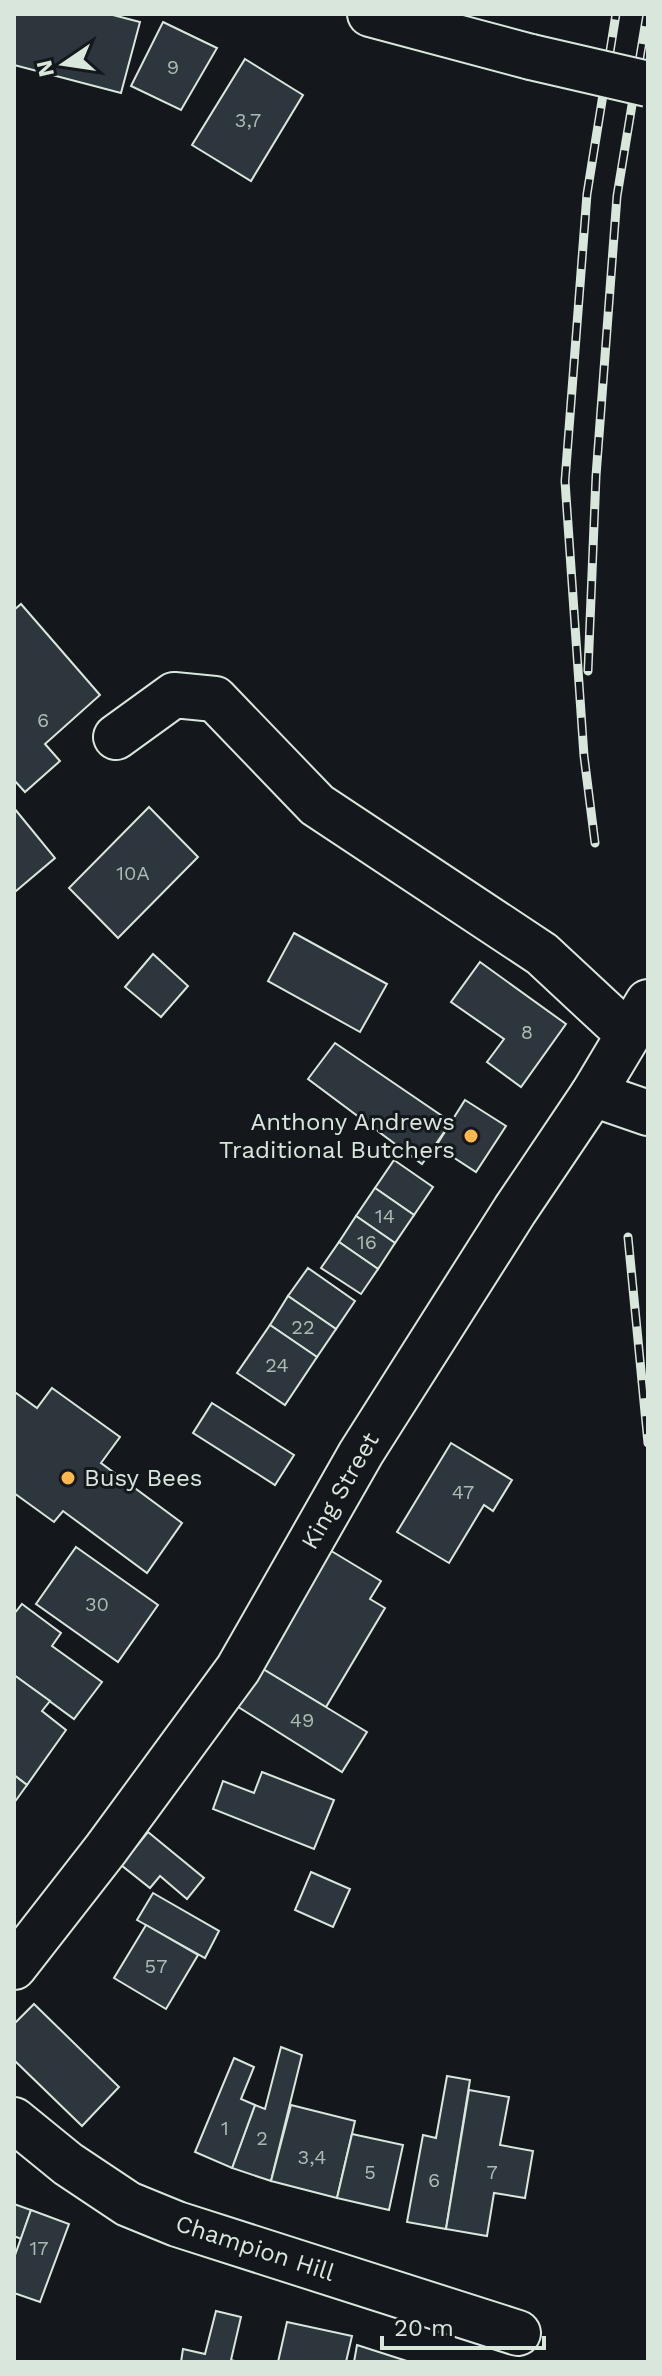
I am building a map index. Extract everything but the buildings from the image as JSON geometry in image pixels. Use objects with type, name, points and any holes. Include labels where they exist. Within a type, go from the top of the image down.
[{"type":"main road","points":[[370,14],[414,20],[531,57],[648,84]]},
{"type":"main road","points":[[116,737],[174,695],[215,699],[317,805],[638,1018]]},
{"type":"main road","name":"King Street","points":[[14,1967],[106,1849],[238,1669],[361,1453],[515,1210],[593,1094],[638,1018]]},
{"type":"main road","points":[[593,1094],[648,1113]]},
{"type":"main road","name":"Champion Hill","points":[[14,2120],[68,2164],[128,2204],[177,2224],[518,2333]]},
{"type":"railway","points":[[595,843],[584,756],[565,481],[587,194],[616,14]]},
{"type":"railway","points":[[588,671],[596,476],[617,196],[647,14]]},
{"type":"railway","points":[[628,1237],[648,1443]]},
{"type":"place","name":"Anthony Andrews Traditional Butchers","points":[[471,1136]]},
{"type":"place","name":"Busy Bees","points":[[68,1478]]}]
